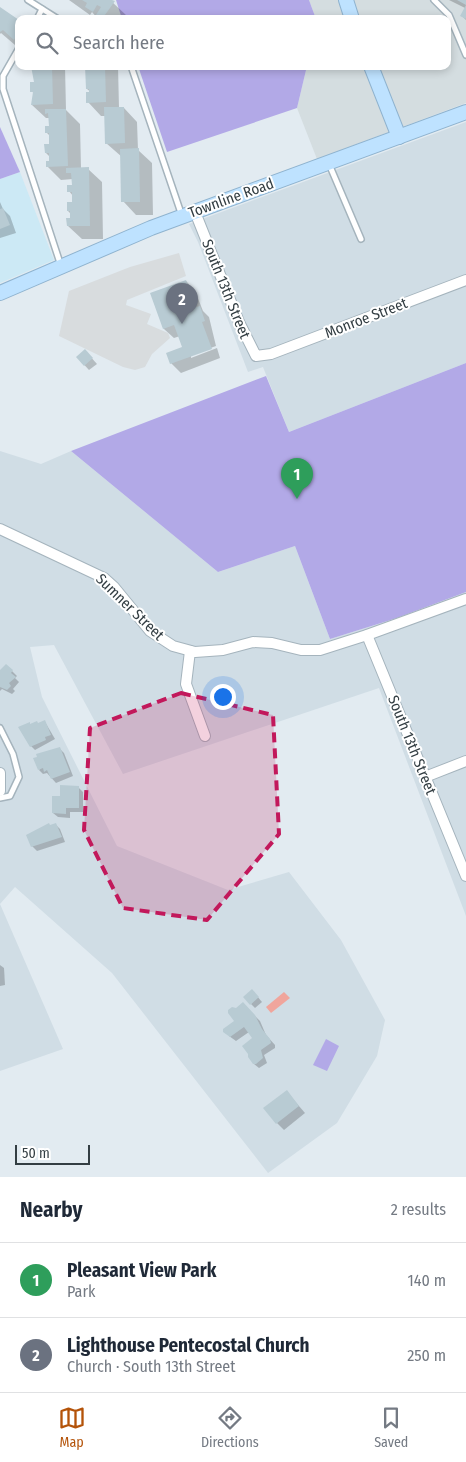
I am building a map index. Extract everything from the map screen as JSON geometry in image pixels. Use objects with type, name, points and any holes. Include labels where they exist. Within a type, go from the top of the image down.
[{"type":"street","points":[[346,0],[351,15]]},
{"type":"street","points":[[373,70],[399,137]]},
{"type":"street","name":"Townline Road","points":[[0,293],[188,214],[466,112]]},
{"type":"street","name":"South 13th Street","points":[[188,214],[253,352],[256,356],[265,355]]},
{"type":"street","name":"Monroe Street","points":[[265,355],[466,280]]},
{"type":"street","name":"Sumner Street","points":[[0,529],[104,578],[114,587],[150,631],[173,646],[190,651],[210,652],[253,642],[264,642],[313,651],[367,635],[466,598]]},
{"type":"street","name":"South 13th Street","points":[[367,635],[466,876]]},
{"type":"street","points":[[190,651],[186,684],[205,736]]},
{"type":"street","points":[[425,777],[466,761]]},
{"type":"street","points":[[0,774],[0,791]]},
{"type":"lane","points":[[28,0],[52,15]]},
{"type":"lane","points":[[434,0],[449,15]]},
{"type":"lane","points":[[39,15],[42,9]]},
{"type":"lane","points":[[451,19],[466,55]]},
{"type":"lane","points":[[15,55],[4,73],[2,89],[62,266]]},
{"type":"lane","points":[[133,70],[188,214]]},
{"type":"lane","points":[[328,163],[361,239]]},
{"type":"lane","points":[[0,728],[13,754],[19,777],[10,796],[0,798]]},
{"type":"highlighted area","points":[[181,693],[273,715],[279,834],[207,920],[123,908],[84,830],[90,728]]},
{"type":"shaded area","points":[[116,0],[309,0],[315,15],[121,15]]},
{"type":"shaded area","points":[[309,0],[466,0],[466,103],[317,159],[297,108],[306,70],[451,70],[451,15],[315,15]]},
{"type":"shaded area","points":[[139,70],[306,70],[297,108],[167,152]]},
{"type":"shaded area","points":[[466,122],[466,363],[289,432],[263,367],[248,372],[198,242],[189,224]]},
{"type":"shaded area","points":[[0,127],[20,172],[0,179]]},
{"type":"shaded area","points":[[20,172],[54,260],[0,283],[0,179]]},
{"type":"shaded area","points":[[179,253],[186,276],[127,300],[126,305],[151,314],[147,324],[168,333],[170,338],[152,354],[145,367],[135,370],[123,367],[59,336],[69,291],[130,267]]},
{"type":"shaded area","points":[[466,363],[466,592],[397,618],[330,639],[295,546],[218,572],[71,451],[266,376],[289,432]]},
{"type":"shaded area","points":[[0,451],[41,464],[71,451],[218,572],[295,546],[330,639],[397,618],[466,592],[466,916],[379,688],[123,774],[54,645],[30,647],[42,697],[117,846],[228,890],[289,872],[341,940],[385,1020],[377,1056],[337,1123],[268,1173],[112,973],[15,887],[0,904]]},
{"type":"shaded area","points":[[0,904],[63,1049],[0,1071]]},
{"type":"shaded area","points":[[284,992],[290,998],[271,1013],[266,1007]]},
{"type":"shaded area","points":[[326,1039],[339,1046],[327,1071],[313,1065]]},
{"type":"building","points":[[82,0],[115,1],[105,15],[96,15],[101,7],[97,5],[93,12],[85,7],[87,3]]},
{"type":"building","points":[[457,0],[466,0],[466,5]]},
{"type":"building","points":[[466,5],[466,19],[460,16]]},
{"type":"building","points":[[0,7],[15,17],[15,38],[14,40],[3,30],[0,32]]},
{"type":"building","points":[[32,70],[52,70],[53,104],[31,105],[33,92],[30,92],[30,82],[34,82]]},
{"type":"building","points":[[85,70],[105,70],[106,102],[86,103],[86,92],[89,92],[89,89],[86,89]]},
{"type":"building","points":[[104,107],[124,107],[125,143],[105,144]]},
{"type":"building","points":[[45,109],[66,109],[68,166],[46,167],[46,161],[49,161],[49,153],[45,153],[44,144],[49,144],[49,133],[45,133],[45,126],[49,126],[48,113],[45,114]]},
{"type":"building","points":[[139,148],[140,202],[121,202],[120,149]]},
{"type":"building","points":[[89,167],[90,226],[67,226],[66,218],[70,218],[70,211],[67,211],[67,202],[72,202],[72,192],[67,192],[67,185],[72,185],[71,173],[66,173],[66,168]]},
{"type":"building","points":[[3,208],[10,225],[0,229],[0,209]]},
{"type":"building","points":[[186,280],[196,307],[200,306],[205,321],[202,322],[212,349],[170,364],[166,353],[182,347],[174,325],[163,329],[150,293]]},
{"type":"building","points":[[85,349],[93,358],[84,366],[76,357]]},
{"type":"building","points":[[6,664],[13,670],[11,673],[16,677],[9,683],[11,686],[7,690],[0,687],[0,670]]},
{"type":"building","points":[[45,720],[51,735],[45,737],[46,740],[30,747],[18,727],[30,722],[30,724],[37,721],[38,723]]},
{"type":"building","points":[[60,747],[70,772],[51,779],[47,770],[44,772],[43,768],[38,770],[33,758],[37,757],[36,754]]},
{"type":"building","points":[[60,785],[79,786],[79,808],[66,808],[66,814],[52,813],[52,796],[60,796]]},
{"type":"building","points":[[49,823],[50,825],[56,823],[62,837],[31,847],[26,835]]},
{"type":"building","points":[[252,989],[259,997],[250,1005],[243,997]]},
{"type":"building","points":[[243,1002],[255,1015],[271,1043],[261,1050],[263,1058],[256,1064],[253,1064],[242,1046],[252,1038],[244,1027],[230,1037],[223,1032],[223,1029],[234,1021],[228,1010],[232,1007],[236,1008]]},
{"type":"building","points":[[287,1090],[299,1106],[276,1124],[263,1108]]},
{"type":"place","name":"Lighthouse Pentecostal Church","points":[[182,324]]},
{"type":"place","name":"Pleasant View Park","points":[[297,499]]}]
